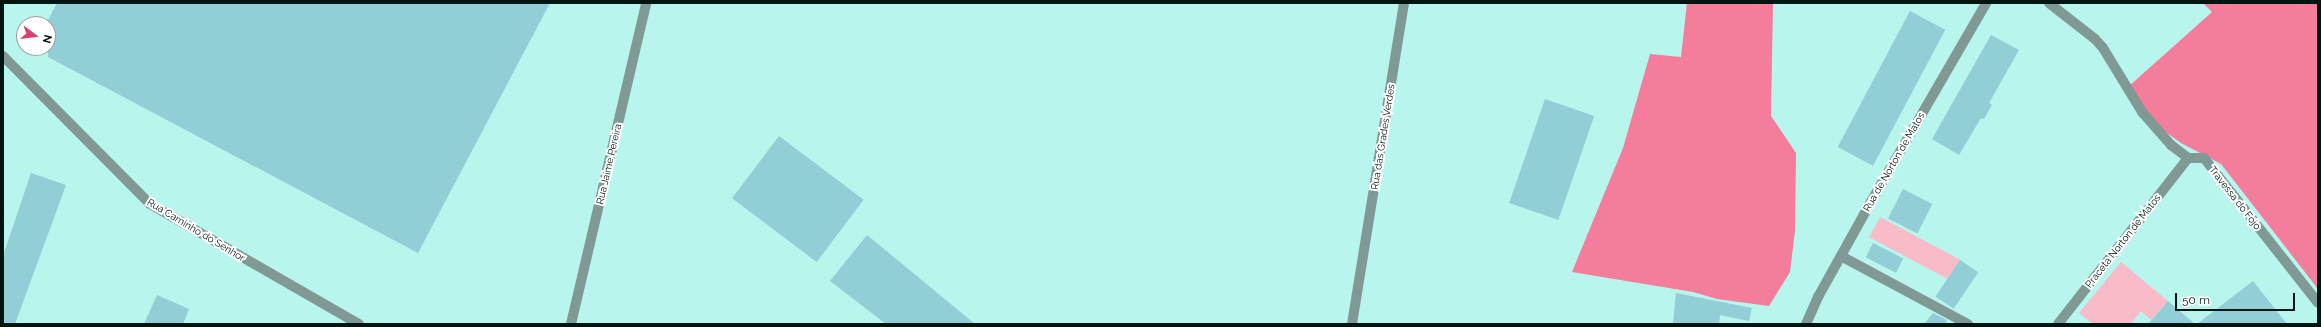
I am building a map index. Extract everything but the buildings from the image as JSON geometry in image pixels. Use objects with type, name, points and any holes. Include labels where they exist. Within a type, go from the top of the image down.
[{"type":"street","name":"Rua Jaime Pereira","points":[[571,324],[646,3]]},
{"type":"street","name":"Rua das Grades Verdes","points":[[1352,324],[1404,3]]},
{"type":"street","name":"Rua de Norton de Matos","points":[[1806,324],[1841,256],[1986,3]]},
{"type":"street","name":"Travessa do Fojo","points":[[2049,3],[2095,40],[2151,123],[2171,145],[2188,158],[2204,158],[2318,303]]},
{"type":"street","name":"Rua Caminho do Senhor","points":[[3,56],[150,204],[359,324]]},
{"type":"street","name":"Praceta Norton de Matos","points":[[2058,324],[2188,158]]},
{"type":"street","points":[[1841,256],[1968,324]]},
{"type":"shaded area","points":[[1687,3],[1773,3],[1771,116],[1796,153],[1795,231],[1790,272],[1769,306],[1717,299],[1693,292],[1572,272],[1623,148],[1650,54],[1681,57]]},
{"type":"shaded area","points":[[2203,3],[2318,3],[2318,289],[2221,164],[2181,143],[2160,128],[2128,87],[2212,12]]},
{"type":"shaded area","points":[[1880,217],[1960,260],[1950,280],[1869,237]]},
{"type":"shaded area","points":[[2121,262],[2168,301],[2151,320],[2141,311],[2132,322],[2134,324],[2093,324],[2079,313]]}]
